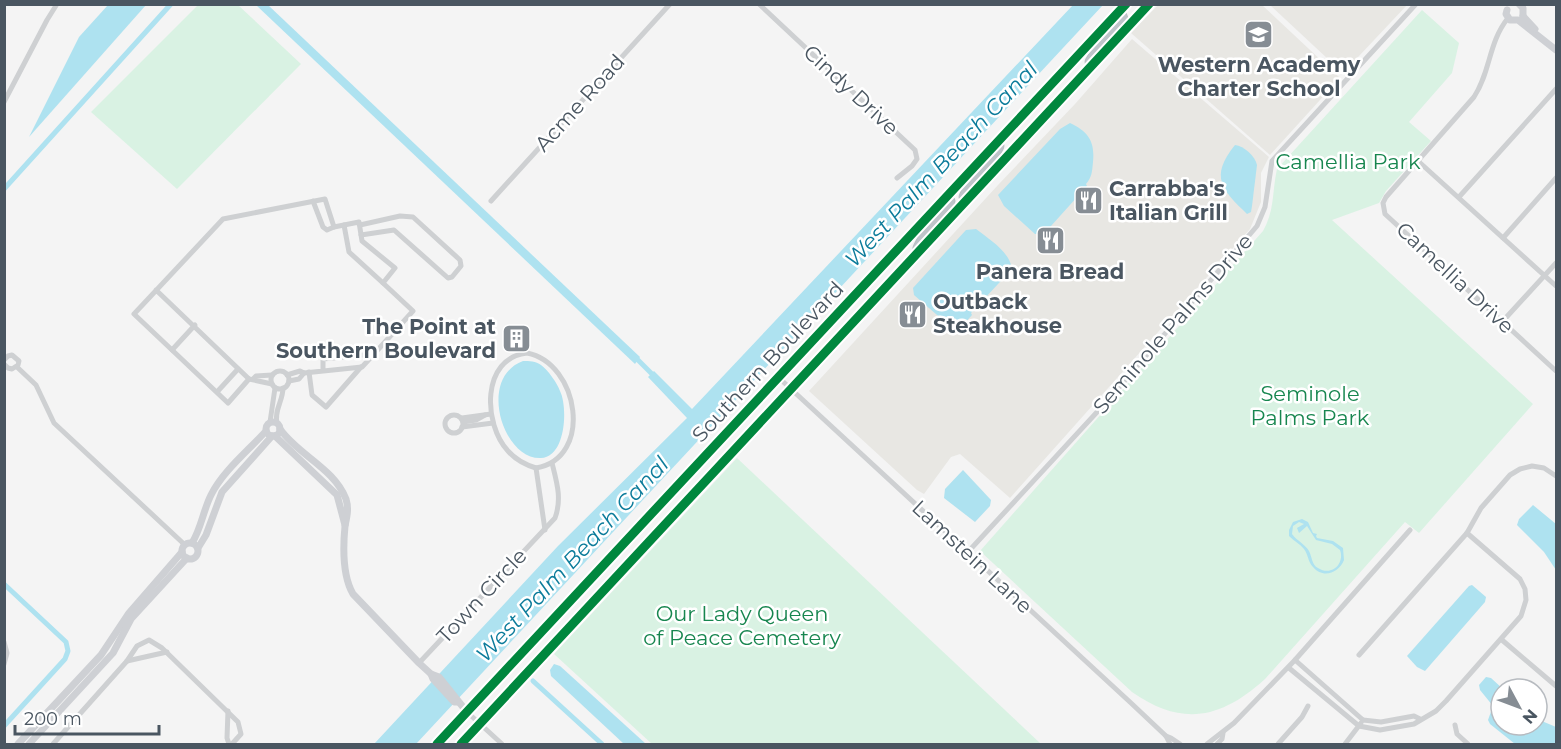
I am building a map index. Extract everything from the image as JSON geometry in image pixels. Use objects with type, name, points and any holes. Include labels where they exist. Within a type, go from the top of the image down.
[{"type":"highway","points":[[1137,16],[1139,4]]},
{"type":"highway","name":"Southern Boulevard","points":[[461,744],[1149,4]]},
{"type":"highway","points":[[1083,75],[1100,44],[1123,19],[1123,8]]},
{"type":"highway","name":"Southern Boulevard","points":[[437,744],[1123,8]]},
{"type":"highway","points":[[966,201],[964,197],[968,187],[990,164],[1004,136]]},
{"type":"highway","points":[[911,260],[927,230],[949,206],[950,201],[947,196]]},
{"type":"street","points":[[4,102],[46,20],[57,4]]},
{"type":"street","name":"Acme Road","points":[[491,201],[670,4]]},
{"type":"street","name":"Cindy Drive","points":[[759,4],[915,150],[917,159],[897,178]]},
{"type":"street","name":"Seminole Palms Drive","points":[[967,553],[1110,398],[1257,226],[1265,207],[1272,161],[1416,4]]},
{"type":"street","points":[[1516,10],[1557,50]]},
{"type":"street","name":"Camellia Drive","points":[[1516,10],[1499,30],[1492,44],[1488,68],[1480,88],[1383,203],[1385,214],[1557,371]]},
{"type":"street","points":[[1459,197],[1557,89]]},
{"type":"street","points":[[1418,161],[1557,286]]},
{"type":"street","points":[[1503,238],[1557,178]]},
{"type":"street","points":[[334,227],[325,199],[223,219],[134,314],[228,403],[256,376],[272,375],[280,371],[288,378],[299,379],[307,373],[362,367]]},
{"type":"street","points":[[313,201],[323,227],[327,230],[359,222],[360,225],[393,218],[413,217],[460,260],[461,266],[452,277],[445,277],[394,230],[393,218]]},
{"type":"street","points":[[307,373],[312,395],[326,407],[413,310],[349,252],[344,225]]},
{"type":"street","points":[[360,225],[362,241],[395,268],[383,283]]},
{"type":"street","points":[[361,235],[394,230]]},
{"type":"street","points":[[1502,322],[1557,263]]},
{"type":"street","points":[[156,290],[251,379],[284,388]]},
{"type":"street","points":[[172,350],[195,326]]},
{"type":"street","points":[[527,353],[545,359],[562,377],[570,398],[573,424],[567,446],[552,464],[536,468],[508,452],[488,414],[493,381],[502,365],[517,354],[527,353]]},
{"type":"street","points":[[323,370],[323,359],[374,354]]},
{"type":"street","points":[[15,355],[19,361],[16,367],[10,369],[4,362],[8,356],[15,355]]},
{"type":"street","points":[[16,367],[36,385],[54,423],[189,549]]},
{"type":"street","points":[[217,392],[238,369]]},
{"type":"street","points":[[29,744],[109,657],[131,620],[189,549],[196,537],[210,496],[217,486],[271,434],[279,433],[276,425],[272,375]]},
{"type":"street","name":"Lamstein Lane","points":[[778,377],[1166,736],[1180,744]]},
{"type":"street","points":[[288,378],[276,413],[276,425],[342,490],[348,507],[345,525],[345,568],[348,584],[353,594],[431,674],[454,702],[459,703],[502,744]]},
{"type":"street","points":[[488,414],[476,420],[462,422],[493,423]]},
{"type":"street","points":[[276,425],[266,426],[271,434],[330,487],[340,502],[345,525]]},
{"type":"street","name":"Town Circle","points":[[419,663],[555,518],[559,507],[552,464]]},
{"type":"street","points":[[1359,656],[1467,533],[1481,508],[1515,471],[1538,466],[1550,470],[1557,476]]},
{"type":"street","name":"Town Circle","points":[[536,468],[545,530]]},
{"type":"street","points":[[1207,744],[1223,733],[1288,668],[1410,530]]},
{"type":"street","points":[[1288,668],[1359,726],[1380,730],[1414,724],[1436,711],[1502,640],[1524,611],[1526,600],[1525,589],[1516,575],[1467,533]]},
{"type":"street","points":[[18,744],[101,654],[129,612],[189,549]]},
{"type":"street","points":[[53,744],[127,661],[136,646],[149,640],[167,652],[228,711],[238,722],[241,734],[230,744],[227,738],[228,711]]},
{"type":"street","points":[[1502,640],[1557,686]]},
{"type":"street","points":[[4,642],[7,653],[4,664]]},
{"type":"street","points":[[7,653],[15,652]]},
{"type":"street","points":[[127,661],[167,652]]},
{"type":"street","points":[[1295,660],[1363,720],[1381,722],[1414,716],[1420,719]]},
{"type":"street","points":[[1330,702],[1335,695]]},
{"type":"street","points":[[1278,744],[1302,717],[1308,706]]},
{"type":"street","points":[[1342,713],[1348,706]]},
{"type":"street","points":[[1345,744],[1363,720]]},
{"type":"street","points":[[1387,721],[1388,728]]},
{"type":"street","points":[[1455,725],[1457,735],[1468,744]]},
{"type":"street","points":[[1217,744],[1222,739],[1223,733]]},
{"type":"street","name":"Lamstein Lane","points":[[1166,736],[1170,744]]},
{"type":"shaded area","points":[[1158,5],[1262,5],[1340,78],[1270,155],[1131,33]]},
{"type":"shaded area","points":[[1270,5],[1407,5],[1343,73]]},
{"type":"shaded area","points":[[1132,39],[1269,157],[1261,173],[1261,202],[1250,229],[1010,498],[960,454],[951,457],[924,494],[809,391],[1075,104]]},
{"type":"green space","points":[[198,5],[238,5],[301,64],[177,189],[91,112]]},
{"type":"green space","name":"Seminole Palms Park","points":[[1422,10],[1459,43],[1452,73],[1409,122],[1431,141],[1386,191],[1379,203],[1332,220],[1533,404],[1419,533],[1405,522],[1265,679],[1233,703],[1217,710],[1201,714],[1184,714],[1168,710],[1132,692],[980,551],[1263,231],[1271,208],[1277,169]]},
{"type":"green space","name":"Our Lady Queen of Peace Cemetery","points":[[737,458],[1041,744],[652,744],[554,654]]},
{"type":"water","points":[[108,5],[146,5],[29,137],[79,37]]},
{"type":"water","points":[[256,5],[268,5],[640,357],[635,364]]},
{"type":"water","name":"West Palm Beach Canal","points":[[1073,5],[1103,5],[416,744],[374,744],[558,546],[687,418],[648,377],[654,371],[692,409]]},
{"type":"water","points":[[1070,123],[1082,130],[1092,143],[1091,174],[1087,186],[1042,236],[1035,234],[1004,206],[998,195],[1060,129]]},
{"type":"water","points":[[1235,145],[1249,152],[1257,165],[1251,212],[1247,214],[1231,198],[1222,182],[1222,166]]},
{"type":"water","points":[[976,229],[1003,252],[1012,269],[971,313],[972,315],[964,324],[944,321],[914,295],[913,288],[966,230]]},
{"type":"water","points":[[523,361],[535,362],[544,367],[557,384],[563,398],[564,419],[560,441],[556,449],[541,458],[527,455],[516,446],[506,433],[500,417],[498,400],[501,384],[509,370]]},
{"type":"water","points":[[963,470],[991,500],[990,506],[975,522],[944,498],[945,489]]},
{"type":"water","points":[[1533,505],[1556,524],[1556,570],[1544,552],[1517,525],[1519,519]]},
{"type":"water","points":[[1302,519],[1308,522],[1313,533],[1317,534],[1317,538],[1333,541],[1343,548],[1342,565],[1330,573],[1317,571],[1310,563],[1304,549],[1289,536],[1293,522]],"holes":[[[1299,522],[1304,524],[1297,528],[1299,533],[1307,526],[1316,540],[1332,544],[1340,550],[1341,560],[1332,570],[1323,570],[1314,565],[1309,551],[1292,534],[1293,526]]]},
{"type":"water","points":[[1472,585],[1486,597],[1485,602],[1425,671],[1417,667],[1407,656]]},
{"type":"water","points":[[554,664],[560,666],[646,744],[624,744],[551,676],[550,670]]},
{"type":"water","points":[[1486,677],[1489,678],[1489,701],[1480,690],[1479,685]]},
{"type":"water","points":[[1549,724],[1556,727],[1556,744],[1515,744],[1506,737],[1549,737]]},
{"type":"waterway","points":[[4,189],[171,4]]},
{"type":"waterway","points":[[634,356],[655,377]]},
{"type":"waterway","points":[[4,584],[66,642],[68,651],[65,659],[4,726]]},
{"type":"waterway","points":[[533,681],[602,744]]},
{"type":"cycle path","points":[[437,744],[1126,4]]},
{"type":"cycle path","points":[[461,744],[1149,4]]},
{"type":"place","name":"Western Academy Charter School","points":[[1259,34]]},
{"type":"place","name":"Carrabba's Italian Grill","points":[[1088,201]]},
{"type":"place","name":"Panera Bread","points":[[1050,241]]},
{"type":"place","name":"Outback Steakhouse","points":[[912,314]]},
{"type":"place","name":"The Point at Southern Boulevard","points":[[517,339]]},
{"type":"park label","name":"Camellia Park","points":[[1348,162]]}]
